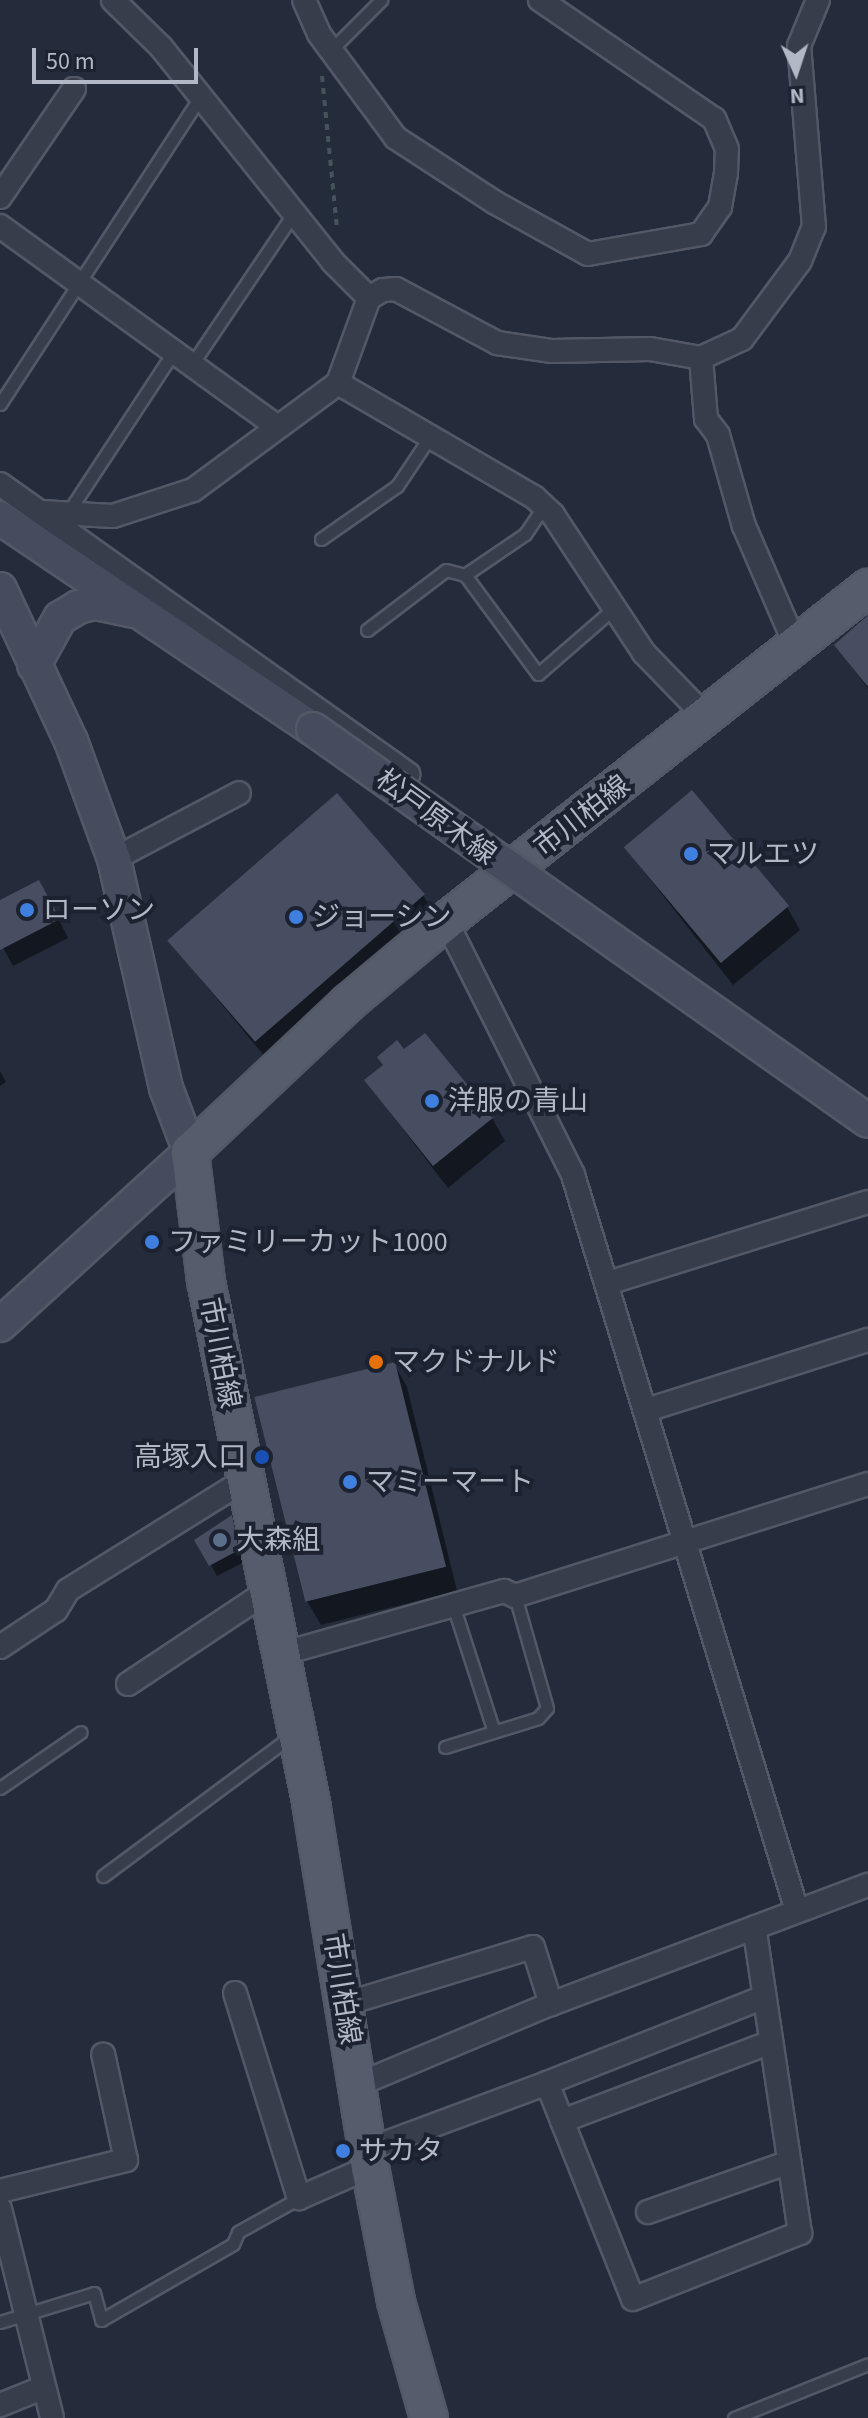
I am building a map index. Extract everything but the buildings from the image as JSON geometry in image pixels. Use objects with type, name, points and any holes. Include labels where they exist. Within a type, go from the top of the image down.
[{"type":"main road","name":"松戸原木線","points":[[0,518],[158,621],[868,1121]]},
{"type":"main road","name":"市川柏線","points":[[429,2418],[396,2301],[368,2158],[345,2004],[296,1733],[206,1281],[190,1152],[348,1003],[446,921],[868,588]]},
{"type":"main road","points":[[0,589],[71,741],[114,859],[166,1088],[190,1152],[0,1325]]},
{"type":"main road","points":[[34,665],[60,618],[78,607],[121,607],[158,621]]},
{"type":"street","points":[[113,0],[161,47],[294,213],[369,298]]},
{"type":"street","points":[[304,0],[329,48],[396,138],[588,254],[701,234],[720,207],[726,173],[727,149],[714,119],[540,0]]},
{"type":"street","points":[[369,298],[396,289],[497,343],[552,351],[650,349],[701,358],[742,339],[810,243],[812,193],[799,46],[818,0]]},
{"type":"street","points":[[0,197],[74,89]]},
{"type":"street","points":[[0,226],[276,426]]},
{"type":"street","points":[[41,512],[69,511],[113,516],[193,490],[338,383],[369,298]]},
{"type":"street","points":[[701,358],[706,419],[718,435],[744,526],[796,646]]},
{"type":"street","points":[[338,383],[429,438],[499,473],[544,506],[644,653],[706,717]]},
{"type":"street","points":[[0,484],[408,774]]},
{"type":"street","points":[[114,859],[239,793]]},
{"type":"street","points":[[446,921],[573,1175],[797,1911]]},
{"type":"street","points":[[608,1283],[868,1202]]},
{"type":"street","points":[[647,1410],[868,1340]]},
{"type":"street","points":[[0,1647],[56,1610],[68,1590],[245,1480]]},
{"type":"street","points":[[281,1654],[504,1591],[515,1596],[868,1484]]},
{"type":"street","points":[[128,1684],[268,1591]]},
{"type":"street","points":[[357,2085],[551,2004],[868,1885]]},
{"type":"street","points":[[547,2083],[633,2299],[800,2233],[754,1927]]},
{"type":"street","points":[[345,2004],[533,1947],[551,2004]]},
{"type":"street","points":[[235,1993],[299,2198],[368,2158],[764,1997]]},
{"type":"street","points":[[562,2121],[771,2042]]},
{"type":"street","points":[[0,2191],[126,2160],[103,2054]]},
{"type":"street","points":[[648,2212],[789,2162]]},
{"type":"street","points":[[0,2209],[23,2314],[52,2418]]},
{"type":"street","points":[[0,2405],[42,2388]]},
{"type":"lane","points":[[329,48],[381,0]]},
{"type":"lane","points":[[0,404],[80,286],[201,96]]},
{"type":"lane","points":[[69,511],[294,213]]},
{"type":"lane","points":[[321,539],[397,486],[429,438]]},
{"type":"lane","points":[[465,575],[525,534],[544,506]]},
{"type":"lane","points":[[367,630],[446,570],[465,575],[538,674],[613,609]]},
{"type":"lane","points":[[445,1747],[538,1718],[547,1708],[515,1596]]},
{"type":"lane","points":[[453,1605],[494,1732]]},
{"type":"lane","points":[[0,1788],[81,1732]]},
{"type":"lane","points":[[103,1876],[296,1733]]},
{"type":"lane","points":[[0,2322],[94,2293],[101,2320],[233,2244],[238,2232],[299,2198]]},
{"type":"lane","points":[[734,2418],[868,2364]]},
{"type":"path","points":[[329,48],[320,63],[337,235]]},
{"type":"place","name":"マルエツ","points":[[691,854]]},
{"type":"place","name":"ローソン","points":[[27,910]]},
{"type":"place","name":"ジョーシン","points":[[296,917]]},
{"type":"place","name":"洋服の青山","points":[[432,1101]]},
{"type":"place","name":"ファミリーカット1000","points":[[152,1242]]},
{"type":"place","name":"マクドナルド","points":[[376,1362]]},
{"type":"place","name":"高塚入口","points":[[262,1457]]},
{"type":"place","name":"マミーマート","points":[[350,1482]]},
{"type":"place","name":"大森組","points":[[220,1540]]},
{"type":"place","name":"サカタ","points":[[343,2151]]}]
